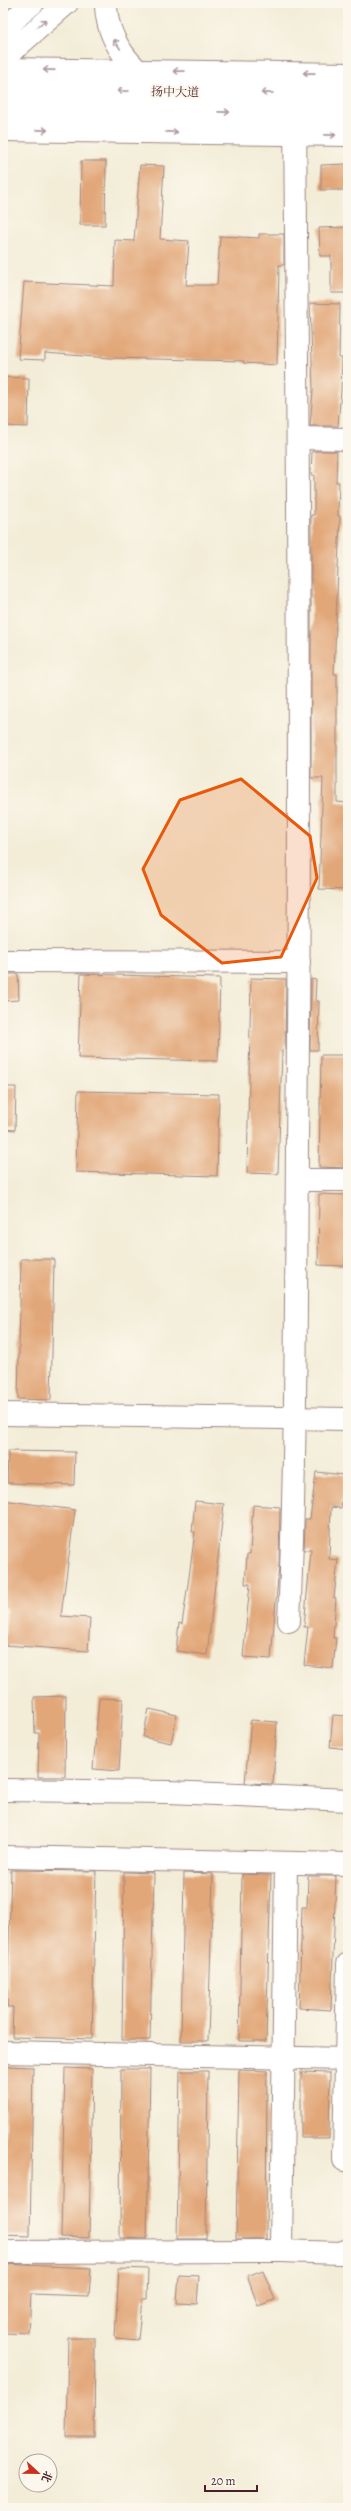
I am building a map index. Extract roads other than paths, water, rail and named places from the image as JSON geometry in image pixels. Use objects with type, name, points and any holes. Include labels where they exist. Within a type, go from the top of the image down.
[{"type":"street","points":[[3,32],[18,15],[33,3]]},
{"type":"street","points":[[3,59],[67,3]]},
{"type":"street","points":[[106,3],[113,39],[135,71],[162,92]]},
{"type":"street","points":[[3,69],[348,74]]},
{"type":"street","name":"扬中大道","points":[[3,90],[348,94]]},
{"type":"street","name":"扬中大道","points":[[3,109],[295,123],[348,114]]},
{"type":"street","points":[[3,130],[295,123],[348,135]]},
{"type":"street","points":[[289,1621],[295,1490],[299,962],[299,438],[295,123]]},
{"type":"street","points":[[299,438],[348,439]]},
{"type":"street","points":[[3,961],[299,962]]},
{"type":"street","points":[[297,1180],[348,1180]]},
{"type":"street","points":[[3,1414],[348,1419]]},
{"type":"street","points":[[3,1790],[169,1792],[348,1800]]},
{"type":"street","points":[[3,1857],[348,1864]]},
{"type":"street","points":[[281,2251],[286,1863]]},
{"type":"street","points":[[344,2160],[348,1964]]},
{"type":"street","points":[[3,2052],[347,2059]]},
{"type":"street","points":[[3,2252],[281,2251],[340,2253],[348,2250]]}]
